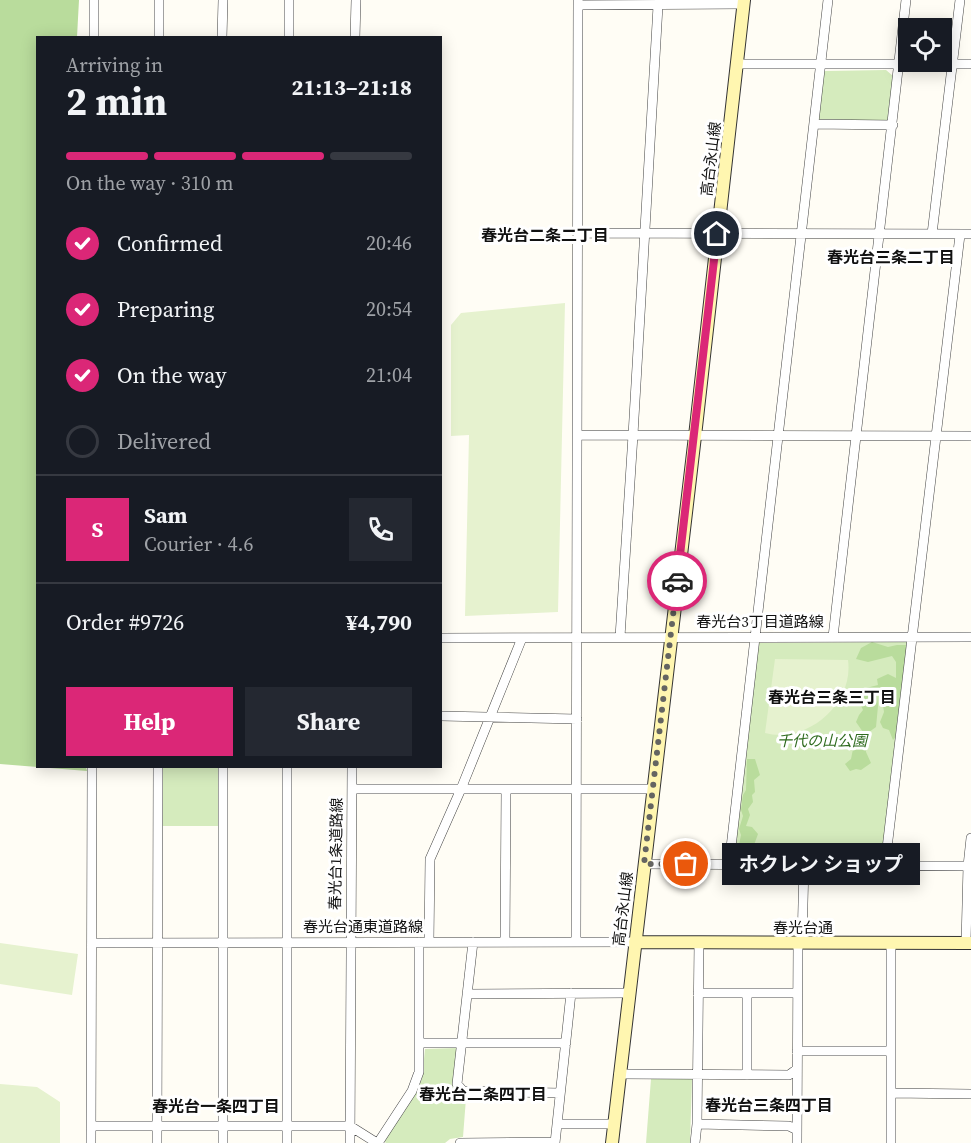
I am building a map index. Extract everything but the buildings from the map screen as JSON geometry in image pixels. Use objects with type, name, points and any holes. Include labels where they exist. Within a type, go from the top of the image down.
[{"type":"street","points":[[94,0],[94,36]]},
{"type":"street","points":[[159,0],[159,36]]},
{"type":"street","points":[[222,36],[223,0]]},
{"type":"street","points":[[289,0],[289,36]]},
{"type":"street","points":[[356,0],[356,36]]},
{"type":"street","points":[[729,865],[828,0]]},
{"type":"street","points":[[904,18],[906,0]]},
{"type":"street","points":[[960,0],[952,64],[971,64]]},
{"type":"street","points":[[576,942],[578,2],[658,6],[743,2]]},
{"type":"street","name":"高台永山線","points":[[612,1143],[695,436],[743,2]]},
{"type":"street","points":[[620,637],[658,6]]},
{"type":"street","points":[[737,64],[898,64]]},
{"type":"street","points":[[833,637],[898,72]]},
{"type":"street","points":[[932,234],[951,72]]},
{"type":"street","points":[[814,124],[893,125]]},
{"type":"street","points":[[577,233],[971,234]]},
{"type":"street","points":[[885,865],[960,235]]},
{"type":"street","points":[[577,435],[971,436]]},
{"type":"street","name":"春光台3丁目道路線","points":[[442,638],[971,637]]},
{"type":"street","points":[[429,942],[430,859],[522,638]]},
{"type":"street","points":[[442,716],[577,719]]},
{"type":"street","points":[[91,1143],[92,768]]},
{"type":"street","points":[[157,1143],[158,768]]},
{"type":"street","points":[[223,768],[223,1143]]},
{"type":"street","points":[[287,768],[287,1143]]},
{"type":"street","name":"春光台1条道路線","points":[[350,1143],[352,768]]},
{"type":"street","points":[[352,789],[652,789]]},
{"type":"street","points":[[505,942],[506,789]]},
{"type":"street","points":[[968,943],[971,838]]},
{"type":"street","points":[[644,864],[969,866]]},
{"type":"street","points":[[797,1143],[797,993],[804,864]]},
{"type":"street","points":[[91,1126],[350,1126],[378,1143],[412,1090],[419,1072],[419,942]]},
{"type":"street","points":[[473,942],[458,1084],[463,1091],[560,1093]]},
{"type":"street","name":"春光台通東道路線","points":[[92,943],[635,942]]},
{"type":"street","name":"春光台通","points":[[635,942],[968,943]]},
{"type":"street","points":[[695,1143],[699,942]]},
{"type":"street","points":[[891,943],[891,1143]]},
{"type":"street","points":[[467,993],[628,993]]},
{"type":"street","points":[[460,1143],[555,1143],[571,993]]},
{"type":"street","points":[[698,993],[797,993]]},
{"type":"street","points":[[747,993],[747,1075]]},
{"type":"street","points":[[419,1043],[566,1043]]},
{"type":"street","points":[[797,1051],[891,1051]]},
{"type":"street","points":[[619,1074],[789,1075],[797,1069]]},
{"type":"street","points":[[891,1093],[971,1094]]},
{"type":"street","points":[[557,1124],[614,1124]]},
{"type":"street","points":[[697,1124],[789,1126],[797,1130]]},
{"type":"green space","points":[[0,0],[79,0],[77,36],[36,36],[36,767],[0,764]]},
{"type":"green space","points":[[886,70],[893,76],[890,122],[818,120],[824,71]]},
{"type":"green space","points":[[565,303],[558,612],[465,616],[469,435],[451,436],[451,325],[461,313]]},
{"type":"green space","points":[[872,642],[888,647],[907,645],[893,740],[889,730],[883,728],[880,722],[884,712],[881,691],[877,694],[876,727],[865,735],[856,722],[863,710],[858,699],[866,688],[878,685],[877,679],[888,674],[896,678],[896,662],[892,656],[868,662],[856,659],[861,648]]},
{"type":"green space","name":"千代の山公園","points":[[909,642],[883,863],[732,862],[757,643]]},
{"type":"green space","points":[[775,659],[848,660],[848,676],[843,692],[825,717],[797,732],[781,735],[765,733]]},
{"type":"green space","points":[[865,742],[871,763],[861,770],[850,771],[845,764],[851,759],[853,749]]},
{"type":"green space","points":[[747,759],[755,759],[760,775],[754,780],[753,802],[748,809],[750,815],[746,826],[752,827],[758,834],[754,845],[749,849],[750,852],[757,849],[763,853],[762,859],[737,859],[740,852],[739,829],[743,816],[741,810],[743,795],[746,790]]},
{"type":"green space","points":[[50,768],[86,768],[87,771]]},
{"type":"green space","points":[[158,768],[223,768],[224,826],[159,826]]},
{"type":"green space","points":[[0,943],[78,954],[72,995],[0,984]]},
{"type":"green space","points":[[457,1048],[455,1082],[460,1093],[466,1098],[463,1137],[450,1139],[445,1143],[386,1143],[384,1141],[410,1103],[422,1079],[425,1049]]},
{"type":"green space","points":[[651,1079],[692,1079],[690,1143],[646,1143]]},
{"type":"green space","points":[[0,1084],[37,1087],[60,1102],[60,1143],[0,1143]]},
{"type":"way so far","points":[[677,581],[644,864],[686,864]]},
{"type":"place","name":"ホクレン ショップ","points":[[686,864]]},
{"type":"district","name":"春光台二条二丁目","points":[[545,235]]},
{"type":"district","name":"春光台三条二丁目","points":[[891,257]]},
{"type":"district","name":"春光台三条三丁目","points":[[832,697]]},
{"type":"district","name":"春光台二条四丁目","points":[[483,1094]]},
{"type":"district","name":"春光台三条四丁目","points":[[769,1105]]},
{"type":"district","name":"春光台一条四丁目","points":[[216,1106]]},
{"type":"route","points":[[677,581],[717,234]]}]
